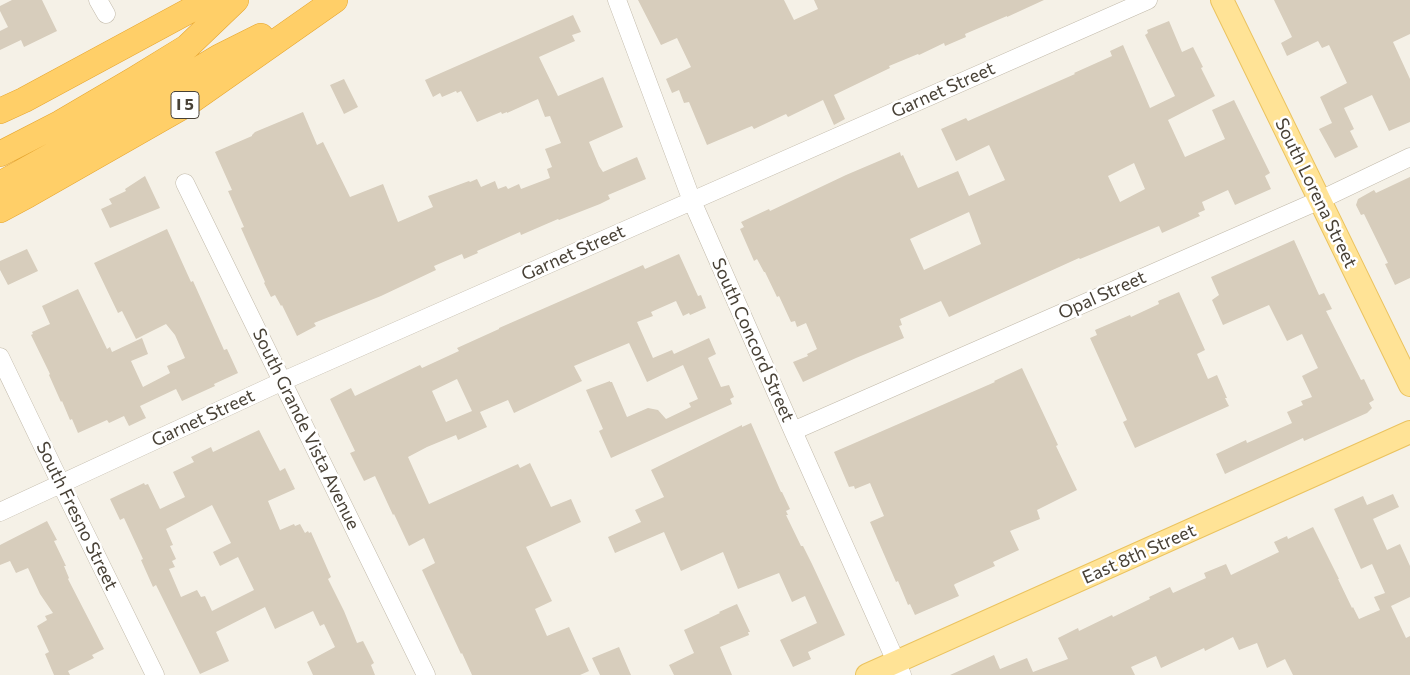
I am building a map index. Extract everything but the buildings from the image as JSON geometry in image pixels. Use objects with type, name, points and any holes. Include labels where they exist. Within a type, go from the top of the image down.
[{"type":"highway","points":[[0,111],[24,100],[209,0]]},
{"type":"highway","points":[[0,154],[60,123],[187,47],[236,0]]},
{"type":"highway","points":[[0,184],[94,132],[219,57],[334,1]]},
{"type":"highway","name":"I 5","points":[[0,210],[184,106],[334,1]]},
{"type":"main road","name":"South Lorena Street","points":[[1222,0],[1410,385]]},
{"type":"main road","name":"East 8th Street","points":[[867,675],[899,669],[1410,432]]},
{"type":"street","name":"South Concord Street","points":[[617,0],[692,201],[899,669]]},
{"type":"street","name":"Garnet Street","points":[[0,512],[283,382],[1148,0]]},
{"type":"street","name":"Opal Street","points":[[793,431],[1320,200],[1410,157]]},
{"type":"street","name":"South Grande Vista Avenue","points":[[185,183],[426,675]]},
{"type":"street","name":"South Fresno Street","points":[[0,356],[155,675]]}]
